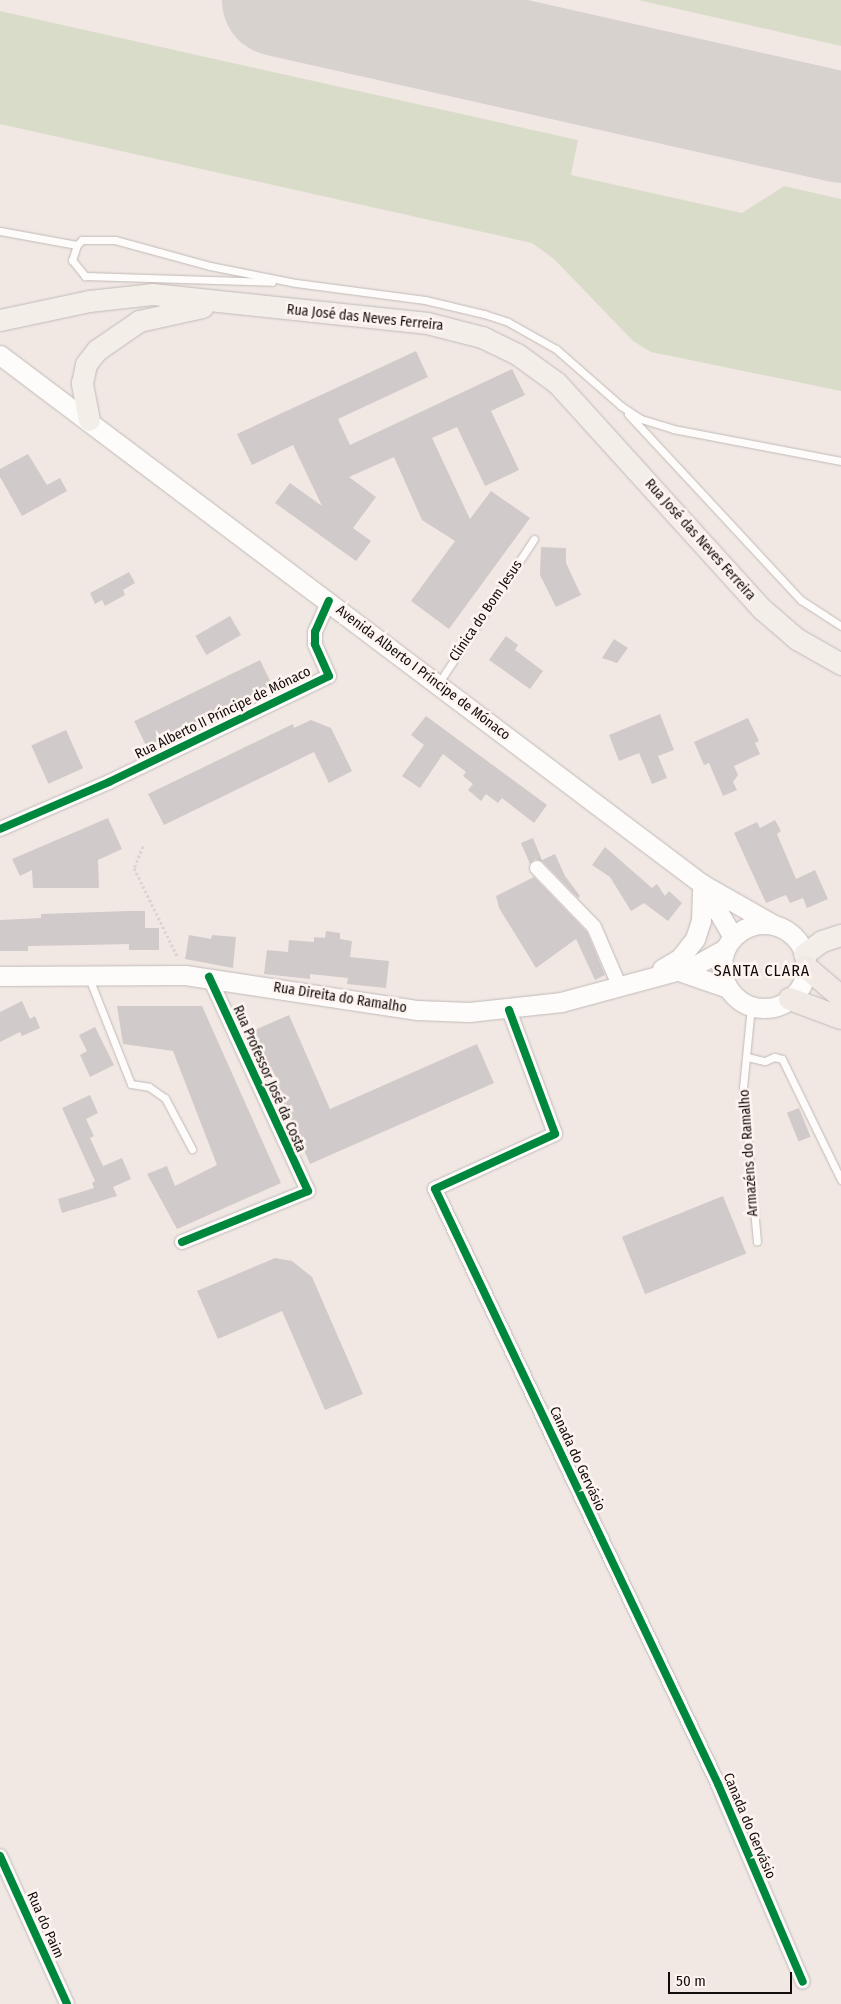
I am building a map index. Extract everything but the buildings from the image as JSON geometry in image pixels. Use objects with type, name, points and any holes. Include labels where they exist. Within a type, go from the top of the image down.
[{"type":"highway","points":[[805,960],[841,997]]},
{"type":"highway","points":[[790,999],[841,1018]]},
{"type":"main road","name":"Rua José das Neves Ferreira","points":[[0,320],[121,295],[178,296],[229,304],[428,323],[482,337],[517,354],[557,383],[762,609],[797,639],[841,664]]},
{"type":"main road","points":[[89,420],[83,400],[86,364],[109,339],[139,321],[159,314],[229,304]]},
{"type":"main road","name":"Avenida Alberto I Príncipe de Mónaco","points":[[0,354],[702,884],[774,925]]},
{"type":"main road","points":[[655,974],[680,958],[695,939],[701,921],[702,884]]},
{"type":"main road","name":"Avenida Alberto I Príncipe de Mónaco","points":[[702,884],[729,943]]},
{"type":"main road","points":[[805,960],[792,936],[774,925],[759,924],[745,928],[729,943],[721,969],[728,988],[738,999],[751,1006],[771,1007],[790,999],[798,990],[805,960],[822,941],[841,935]]},
{"type":"main road","name":"Rua Direita do Ramalho","points":[[0,976],[185,975],[209,977],[417,1010],[509,1010],[561,1002],[655,974],[694,966],[729,943]]},
{"type":"main road","name":"Rua Direita do Ramalho","points":[[676,970],[728,988]]},
{"type":"street","name":"Rua Alberto II Príncipe de Mónaco","points":[[0,829],[109,782],[329,676],[315,644],[315,632],[329,601]]},
{"type":"street","points":[[536,868],[594,927],[619,985]]},
{"type":"street","name":"Rua Professor José da Costa","points":[[182,1242],[308,1190],[209,977]]},
{"type":"street","name":"Canada do Gervásio","points":[[509,1010],[555,1134],[435,1189],[718,1784],[803,1982]]},
{"type":"street","name":"Rua do Paim","points":[[0,1856],[67,2004]]},
{"type":"lane","points":[[0,231],[77,245]]},
{"type":"lane","points":[[296,283],[85,276],[72,260],[77,245],[82,240],[115,240],[210,266],[296,283],[425,300],[508,322],[556,349],[621,406],[801,600],[841,626]]},
{"type":"lane","points":[[621,406],[641,419],[673,429],[841,461]]},
{"type":"lane","name":"Clínica do Bom Jesus","points":[[438,684],[534,539]]},
{"type":"lane","points":[[88,975],[131,1084],[149,1087],[165,1098],[192,1149]]},
{"type":"lane","name":"Armazéns do Ramalho","points":[[751,1006],[743,1098],[756,1241]]},
{"type":"lane","points":[[747,1057],[765,1061],[774,1057],[786,1066],[841,1180]]},
{"type":"path","points":[[143,846],[134,868],[170,936],[185,975]]},
{"type":"green space","points":[[638,0],[841,0],[841,46]]},
{"type":"green space","points":[[0,11],[578,140],[571,175],[742,213],[784,186],[841,199],[841,391],[651,352],[633,341],[554,259],[532,243],[0,124]]},
{"type":"runway","points":[[277,0],[841,127]]},
{"type":"cycle path","points":[[0,829],[109,782],[329,676],[315,644],[315,632],[329,601]]},
{"type":"cycle path","points":[[182,1242],[308,1191],[209,977]]},
{"type":"cycle path","points":[[509,1010],[555,1134],[435,1189],[718,1784],[803,1982]]},
{"type":"cycle path","points":[[0,1856],[67,2004]]},
{"type":"district","name":"SANTA CLARA","points":[[762,971]]}]
